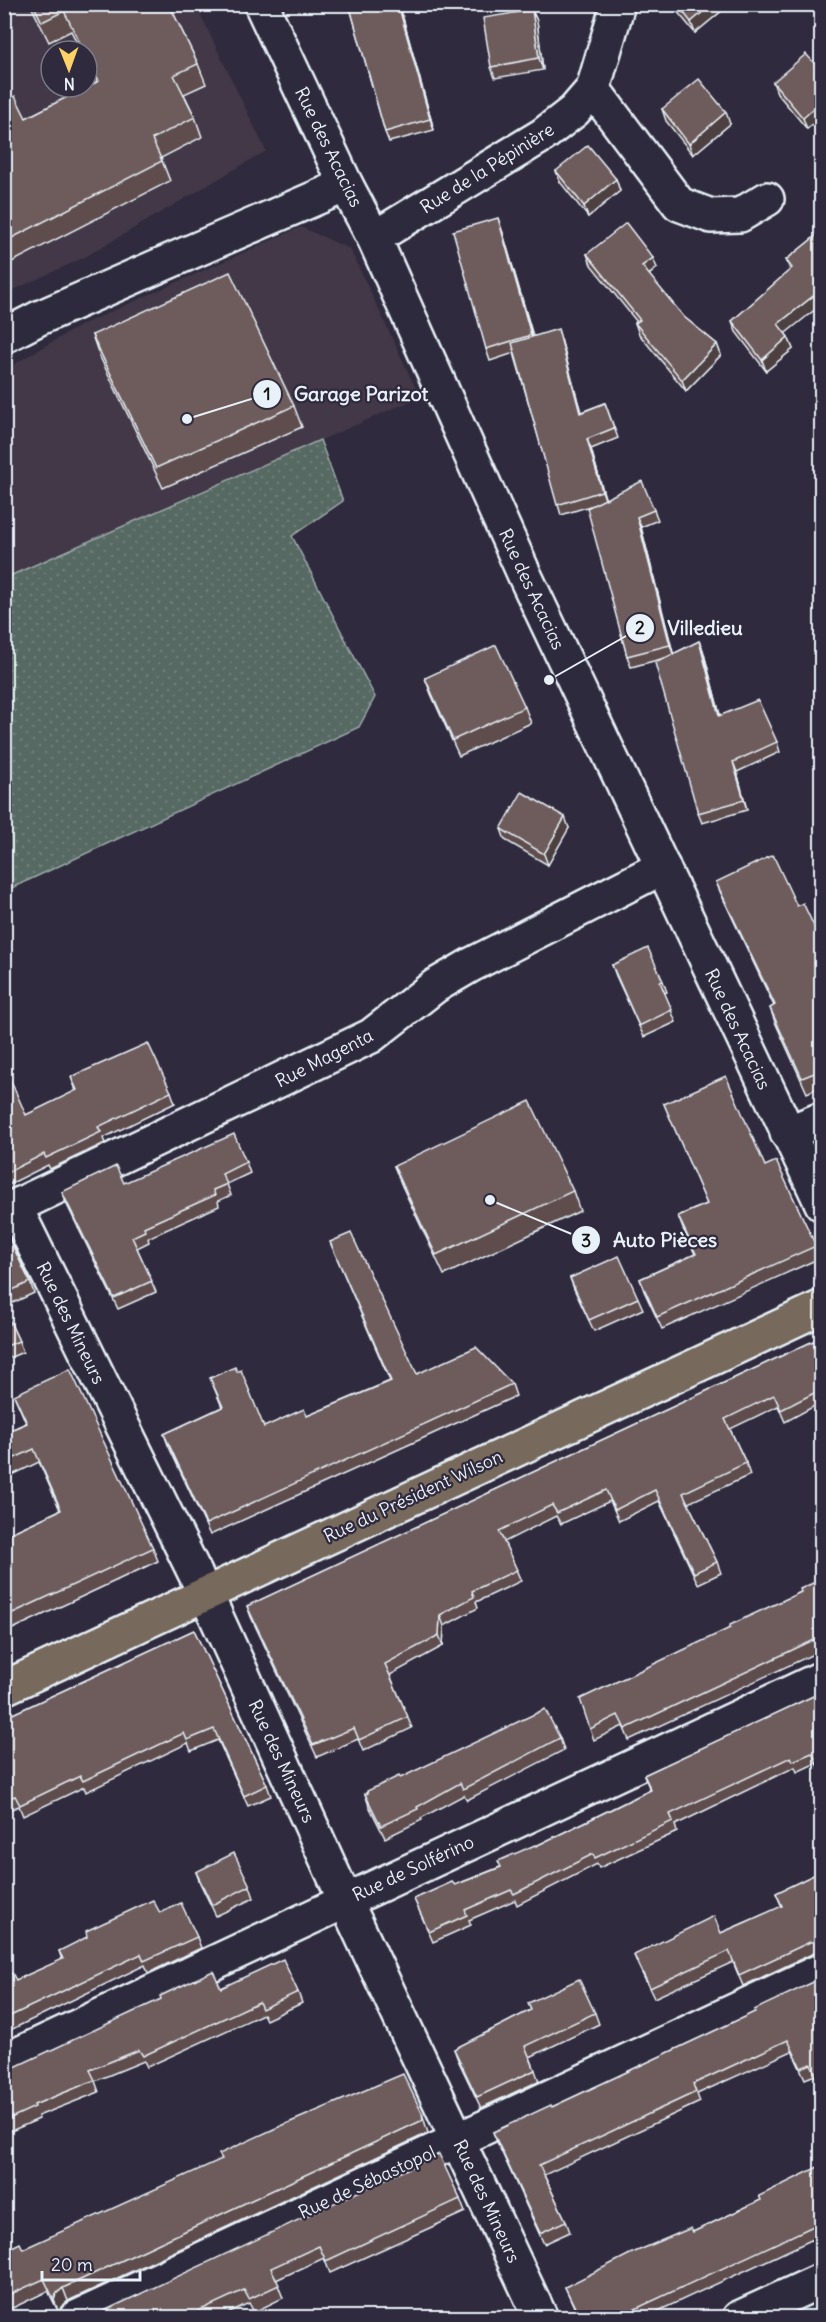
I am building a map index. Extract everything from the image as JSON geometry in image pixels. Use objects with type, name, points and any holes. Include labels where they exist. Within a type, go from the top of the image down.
[{"type":"main road","name":"Rue du Président Wilson","points":[[4,1688],[822,1307]]},
{"type":"street","name":"Rue des Acacias","points":[[261,4],[346,185],[374,238],[525,576],[822,1204]]},
{"type":"street","name":"Rue de la Pépinière","points":[[374,238],[543,135],[574,111],[593,89],[618,4]]},
{"type":"street","points":[[593,89],[679,204],[711,216],[740,215],[767,199]]},
{"type":"street","points":[[4,336],[134,276],[346,185]]},
{"type":"street","name":"Rue Magenta","points":[[10,1210],[371,1036],[444,981],[663,867]]},
{"type":"street","points":[[787,1133],[822,1119]]},
{"type":"street","name":"Rue des Mineurs","points":[[10,1210],[205,1593],[345,1900],[541,2318]]},
{"type":"street","name":"Rue de Solférino","points":[[4,2061],[822,1678]]},
{"type":"street","name":"Rue de Sébastopol","points":[[76,2318],[822,1970]]},
{"type":"street","points":[[739,2318],[822,2280]]},
{"type":"shaded area","points":[[4,5],[196,5],[266,151],[85,257],[5,294]]},
{"type":"shaded area","points":[[301,227],[350,249],[420,397],[5,578],[4,370],[81,325]]},
{"type":"green space","points":[[320,440],[343,501],[292,536],[375,697],[359,727],[5,891],[5,578]]},
{"type":"building","points":[[33,4],[169,4],[198,64],[174,75],[195,117],[152,139],[162,161],[4,242],[4,102],[15,96],[26,118],[63,99],[99,99],[99,39],[78,39],[64,11],[42,22]]},
{"type":"building","points":[[349,4],[398,4],[430,119],[385,132]]},
{"type":"building","points":[[677,4],[712,4],[691,22]]},
{"type":"building","points":[[532,10],[539,58],[491,67],[483,18]]},
{"type":"building","points":[[806,54],[822,72],[822,101],[803,118],[773,82]]},
{"type":"building","points":[[699,79],[726,112],[689,144],[662,109]]},
{"type":"building","points":[[588,145],[616,179],[584,206],[556,171]]},
{"type":"building","points":[[498,218],[531,335],[486,349],[453,231]]},
{"type":"building","points":[[626,223],[653,258],[642,266],[684,317],[717,344],[682,380],[635,323],[640,320],[587,254]]},
{"type":"building","points":[[822,231],[822,289],[778,324],[788,337],[762,360],[732,321],[792,268],[786,260]]},
{"type":"building","points":[[230,272],[294,406],[156,468],[92,335]]},
{"type":"building","points":[[558,329],[580,413],[605,403],[614,428],[587,439],[602,491],[557,505],[512,343]]},
{"type":"building","points":[[642,481],[654,510],[637,517],[670,645],[627,656],[587,508]]},
{"type":"building","points":[[699,641],[719,716],[758,700],[777,742],[733,762],[744,800],[698,813],[655,663]]},
{"type":"building","points":[[496,645],[525,707],[453,740],[425,678]]},
{"type":"building","points":[[522,792],[565,817],[544,854],[501,829]]},
{"type":"building","points":[[773,855],[797,906],[803,903],[822,943],[822,1070],[802,1078],[770,1008],[775,1005],[716,882]]},
{"type":"building","points":[[648,948],[663,981],[660,982],[672,1010],[639,1026],[612,965]]},
{"type":"building","points":[[148,1043],[171,1092],[98,1127],[101,1132],[46,1158],[44,1154],[4,1174],[4,1082],[10,1079],[26,1115],[77,1090],[71,1077]]},
{"type":"building","points":[[726,1076],[765,1166],[776,1161],[816,1246],[657,1317],[640,1279],[696,1254],[678,1216],[707,1204],[664,1104]]},
{"type":"building","points":[[530,1101],[573,1191],[436,1255],[394,1166]]},
{"type":"building","points":[[234,1134],[246,1162],[222,1174],[227,1184],[213,1190],[215,1195],[144,1227],[145,1231],[132,1237],[152,1281],[114,1298],[62,1192],[116,1166],[124,1183]]},
{"type":"building","points":[[4,1228],[30,1282],[4,1294]]},
{"type":"building","points":[[351,1233],[417,1374],[476,1347],[512,1384],[206,1524],[164,1434],[223,1407],[210,1378],[235,1367],[237,1372],[241,1370],[264,1427],[304,1409],[307,1416],[391,1381],[330,1242]]},
{"type":"building","points":[[619,1256],[638,1298],[589,1320],[570,1278]]},
{"type":"building","points":[[4,1309],[19,1341],[4,1347]]},
{"type":"building","points":[[822,1337],[822,1389],[781,1410],[774,1395],[725,1419],[746,1463],[683,1493],[717,1562],[694,1573],[655,1490],[615,1510],[606,1490],[557,1513],[552,1505],[499,1531],[517,1570],[472,1591],[474,1597],[440,1615],[439,1635],[385,1664],[408,1717],[359,1740],[354,1728],[313,1745],[247,1606]]},
{"type":"building","points":[[70,1369],[153,1548],[4,1617],[4,1536],[61,1510],[34,1449],[4,1463],[4,1433],[27,1423],[14,1395]]},
{"type":"building","points":[[822,1579],[822,1636],[625,1729],[618,1715],[590,1729],[580,1699],[730,1628],[730,1625],[801,1592],[800,1589]]},
{"type":"building","points":[[194,1630],[267,1785],[244,1796],[214,1729],[187,1740],[184,1733],[83,1781],[80,1776],[20,1805],[15,1796],[4,1800],[4,1718]]},
{"type":"building","points":[[822,1692],[822,1769],[812,1753],[793,1761],[791,1757],[670,1814],[673,1821],[595,1858],[593,1854],[514,1894],[511,1890],[465,1910],[467,1915],[429,1932],[414,1899],[452,1882],[455,1885],[501,1867],[498,1861],[536,1846],[651,1790],[644,1775]]},
{"type":"building","points":[[545,1709],[560,1738],[463,1789],[460,1783],[417,1807],[418,1809],[381,1826],[365,1794],[368,1793],[367,1791],[399,1776],[400,1778]]},
{"type":"building","points":[[234,1853],[250,1886],[212,1905],[196,1872]]},
{"type":"building","points":[[822,1871],[822,1941],[810,1942],[739,1975],[729,1951],[650,1988],[634,1955],[714,1916],[721,1933],[744,1923],[782,1906],[776,1893]]},
{"type":"building","points":[[153,1900],[160,1913],[181,1903],[197,1937],[144,1961],[141,1954],[4,2019],[4,1976],[12,1973],[16,1980],[63,1959],[59,1951],[87,1937],[86,1931]]},
{"type":"building","points":[[283,1959],[298,1992],[262,2009],[259,2002],[143,2056],[139,2050],[90,2070],[95,2080],[34,2105],[35,2107],[4,2121],[4,2072],[161,1999],[160,1996],[213,1971],[221,1988]]},
{"type":"building","points":[[822,1978],[822,2076],[818,2078],[811,2064],[801,2068],[788,2040],[693,2084],[696,2092],[539,2165],[566,2221],[540,2233],[493,2132],[551,2105],[552,2107],[755,2012],[754,2010]]},
{"type":"building","points":[[579,1979],[595,2013],[525,2046],[535,2070],[477,2097],[454,2049],[531,2010],[528,2003]]},
{"type":"building","points":[[403,2074],[422,2113],[423,2120],[63,2288],[56,2294],[54,2300],[44,2279],[4,2297],[4,2251],[20,2243],[23,2249],[222,2159],[219,2154]]},
{"type":"building","points":[[439,2154],[460,2199],[326,2261],[319,2246],[271,2268],[279,2285],[249,2299],[244,2290],[196,2312],[199,2318],[89,2318]]},
{"type":"building","points":[[822,2165],[822,2222],[616,2318],[580,2318],[565,2287],[630,2254],[691,2228],[693,2232],[761,2200],[759,2196]]},
{"type":"place","name":"Garage Parizot","points":[[187,419]]},
{"type":"place","name":"Villedieu","points":[[549,680]]},
{"type":"place","name":"Auto Pièces","points":[[490,1200]]}]
